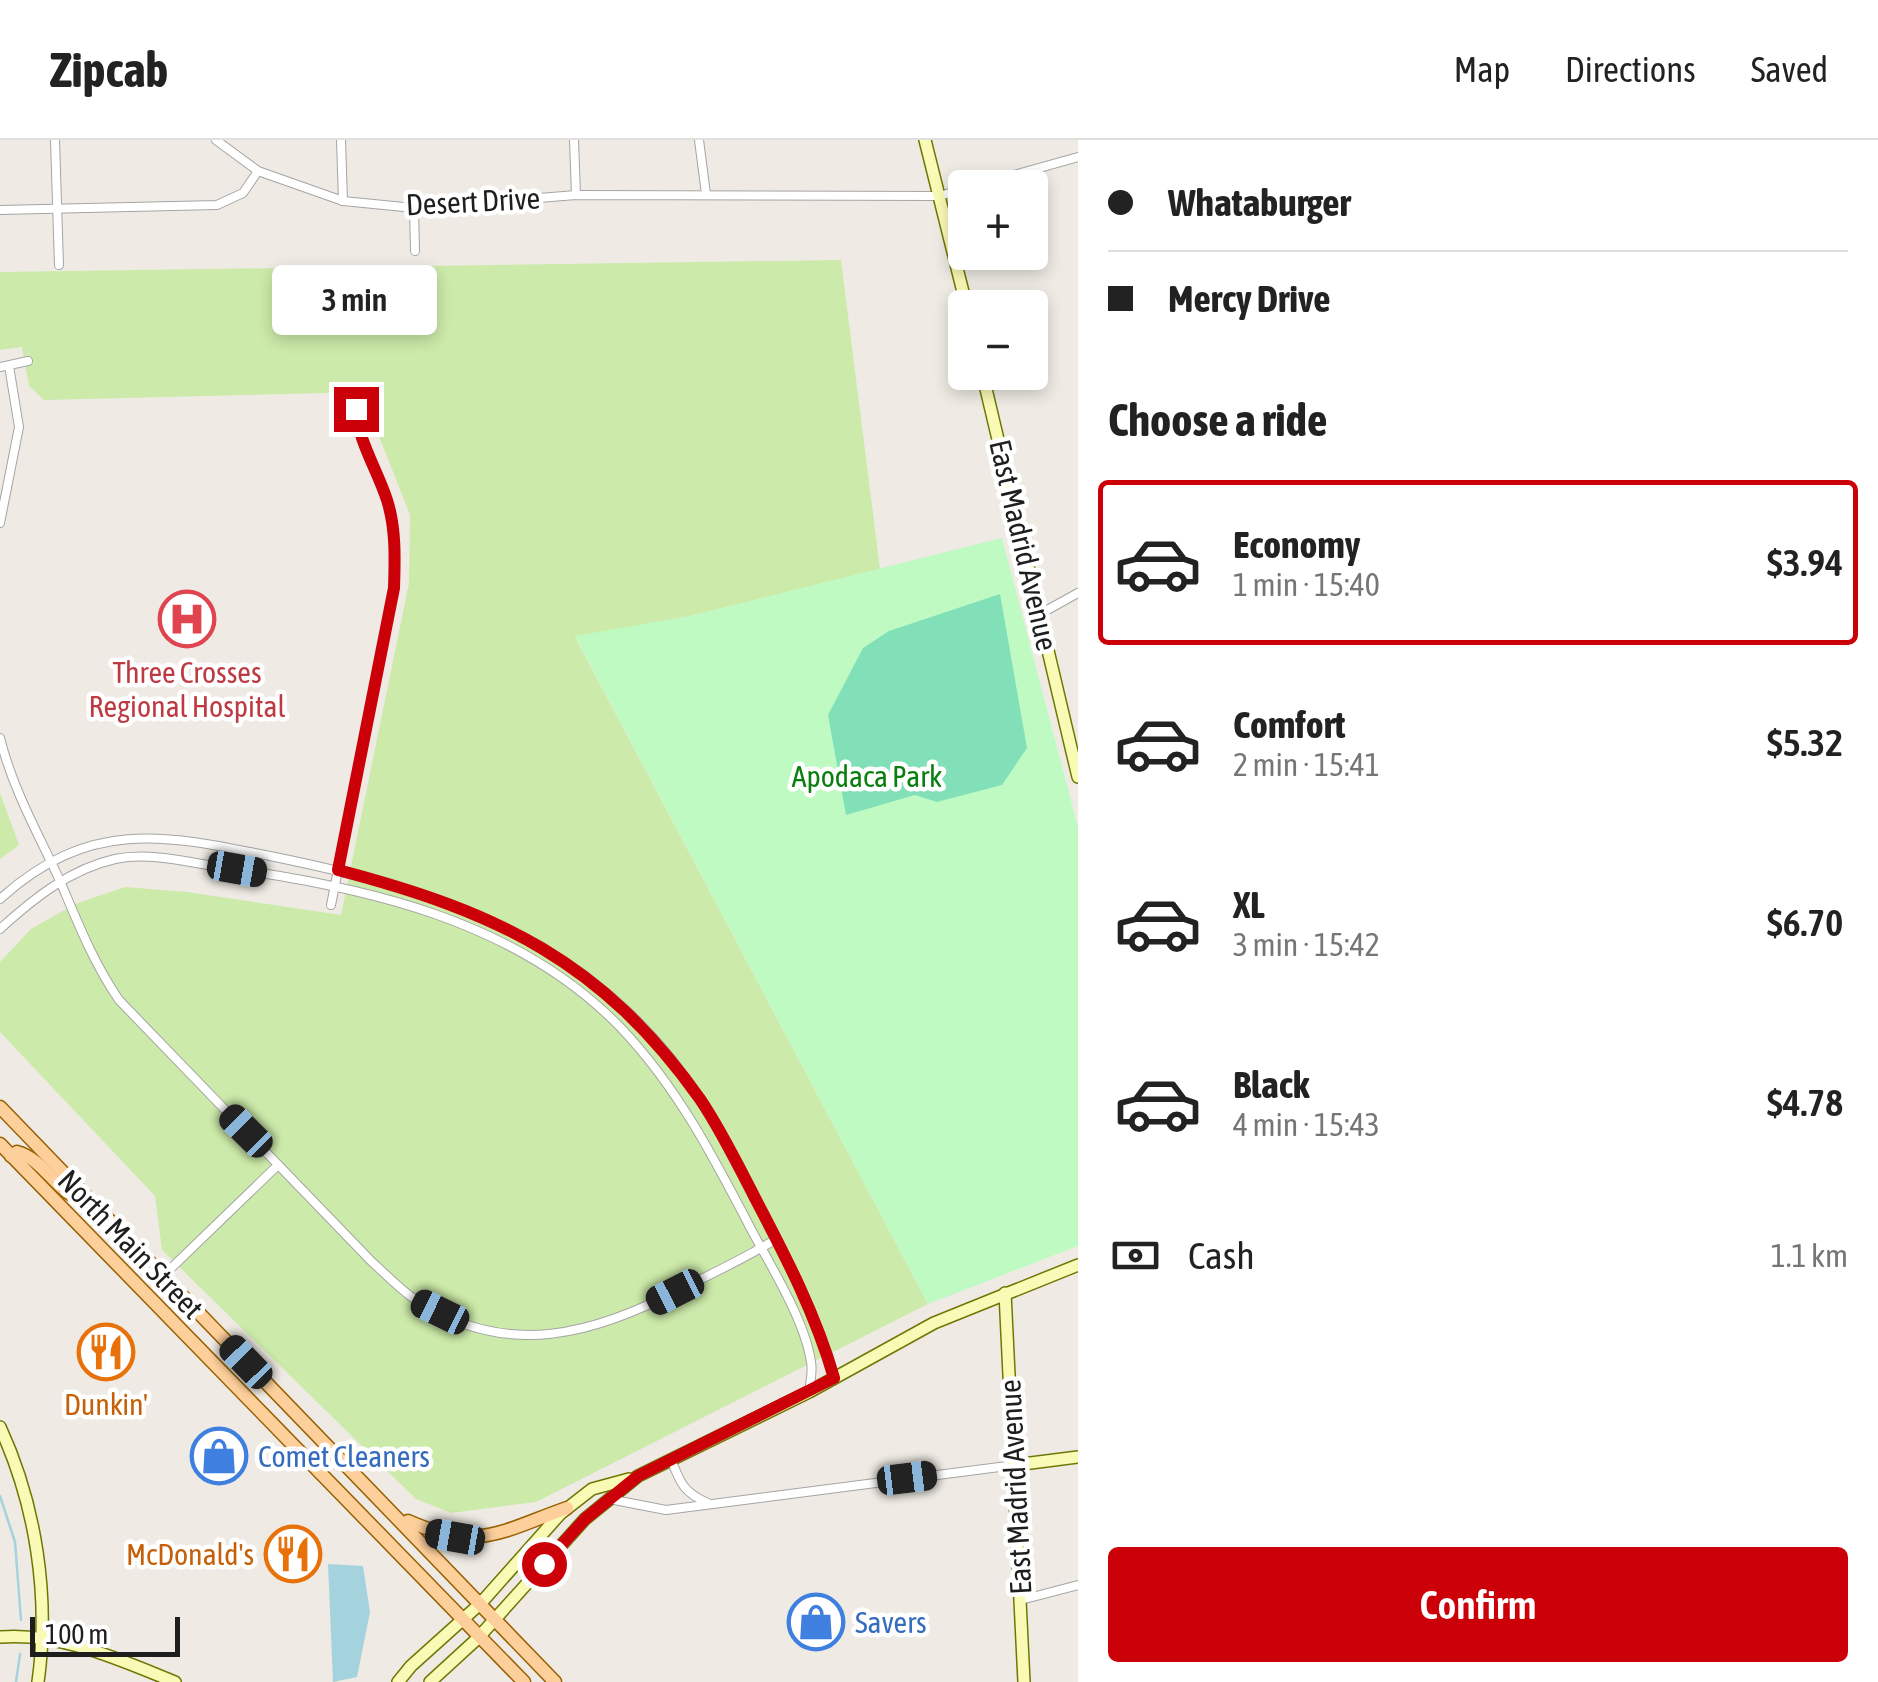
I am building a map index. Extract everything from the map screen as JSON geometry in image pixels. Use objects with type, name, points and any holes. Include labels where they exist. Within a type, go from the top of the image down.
[{"type":"main road","name":"North Main Street","points":[[0,1107],[555,1682]]},
{"type":"main road","name":"North Main Street","points":[[0,1144],[524,1682]]},
{"type":"main road","points":[[11,1156],[17,1152],[29,1155],[72,1197],[90,1200]]},
{"type":"main road","points":[[399,1517],[435,1534],[487,1536],[514,1531],[568,1508]]},
{"type":"street","points":[[55,140],[59,265]]},
{"type":"street","name":"Desert Drive","points":[[216,140],[258,171],[342,201],[414,208],[576,196],[948,194]]},
{"type":"street","points":[[342,140],[342,201]]},
{"type":"street","points":[[574,140],[576,196]]},
{"type":"street","points":[[698,140],[706,194]]},
{"type":"street","points":[[925,140],[963,290]]},
{"type":"street","name":"Desert Drive","points":[[1029,170],[1078,156]]},
{"type":"street","points":[[0,210],[217,205],[243,194],[258,171]]},
{"type":"street","points":[[414,208],[415,251]]},
{"type":"street","points":[[0,524],[19,428],[4,366],[28,361]]},
{"type":"street","name":"East Madrid Avenue","points":[[986,390],[1078,776]]},
{"type":"street","points":[[331,905],[394,588],[389,506],[360,435],[356,409]]},
{"type":"street","points":[[1040,614],[1078,594]]},
{"type":"street","points":[[0,738],[16,793],[60,881],[78,930],[118,1000],[372,1262],[418,1302],[462,1322],[510,1334],[556,1335],[602,1326],[776,1239]]},
{"type":"street","points":[[0,899],[49,861],[116,839],[150,836],[338,870],[445,900],[514,931],[587,977],[648,1034],[702,1102],[814,1314],[834,1378]]},
{"type":"street","points":[[0,930],[60,881],[113,860],[142,857],[336,887],[470,926],[506,945],[568,984],[620,1028],[681,1102],[761,1248],[808,1352],[812,1372],[808,1392]]},
{"type":"street","points":[[506,945],[514,931]]},
{"type":"street","points":[[634,1044],[648,1034]]},
{"type":"street","points":[[163,1276],[278,1165]]},
{"type":"street","points":[[398,1682],[568,1508],[592,1490],[638,1476],[808,1392],[934,1323],[1078,1265]]},
{"type":"street","name":"East Madrid Avenue","points":[[1005,1293],[1024,1682]]},
{"type":"street","points":[[0,1427],[27,1497],[40,1576],[42,1638],[38,1682]]},
{"type":"street","points":[[609,1499],[666,1510],[1078,1457]]},
{"type":"street","points":[[671,1459],[680,1485],[691,1496],[708,1503]]},
{"type":"street","points":[[430,1682],[478,1638],[585,1519],[638,1476]]},
{"type":"street","points":[[1021,1600],[1078,1585]]},
{"type":"street","points":[[0,1637],[42,1638],[94,1651],[175,1682]]},
{"type":"green space","points":[[841,260],[880,569],[690,616],[575,637],[928,1304],[536,1502],[451,1513],[416,1499],[162,1250],[155,1196],[0,1032],[0,962],[31,929],[75,904],[125,887],[187,892],[341,915],[409,583],[410,515],[371,416],[371,392],[44,400],[29,386],[22,347],[0,350],[0,272]]},
{"type":"green space","name":"Apodaca Park","points":[[1002,538],[1078,827],[1078,1246],[928,1304],[575,636],[690,616]]},
{"type":"green space","points":[[1000,594],[1027,748],[1002,785],[937,802],[915,795],[846,815],[828,715],[863,648],[889,631]]},
{"type":"green space","points":[[0,793],[19,845],[0,859]]},
{"type":"water","points":[[328,1564],[363,1566],[370,1612],[357,1677],[333,1682]]},
{"type":"waterway","points":[[0,1496],[15,1542],[21,1620]]},
{"type":"waterway","points":[[16,1682],[20,1654]]},
{"type":"place","name":"Three Crosses Regional Hospital","points":[[187,619]]},
{"type":"place","name":"Dunkin'","points":[[106,1352]]},
{"type":"place","name":"Comet Cleaners","points":[[219,1456]]},
{"type":"place","name":"McDonald's","points":[[293,1554]]},
{"type":"place","name":"Savers","points":[[816,1622]]},
{"type":"route","points":[[356,409],[360,435],[389,506],[395,565],[394,588],[338,870],[445,900],[491,919],[587,977],[648,1034],[702,1102],[732,1155],[814,1314],[834,1378],[638,1476],[585,1519],[544,1564]]}]
